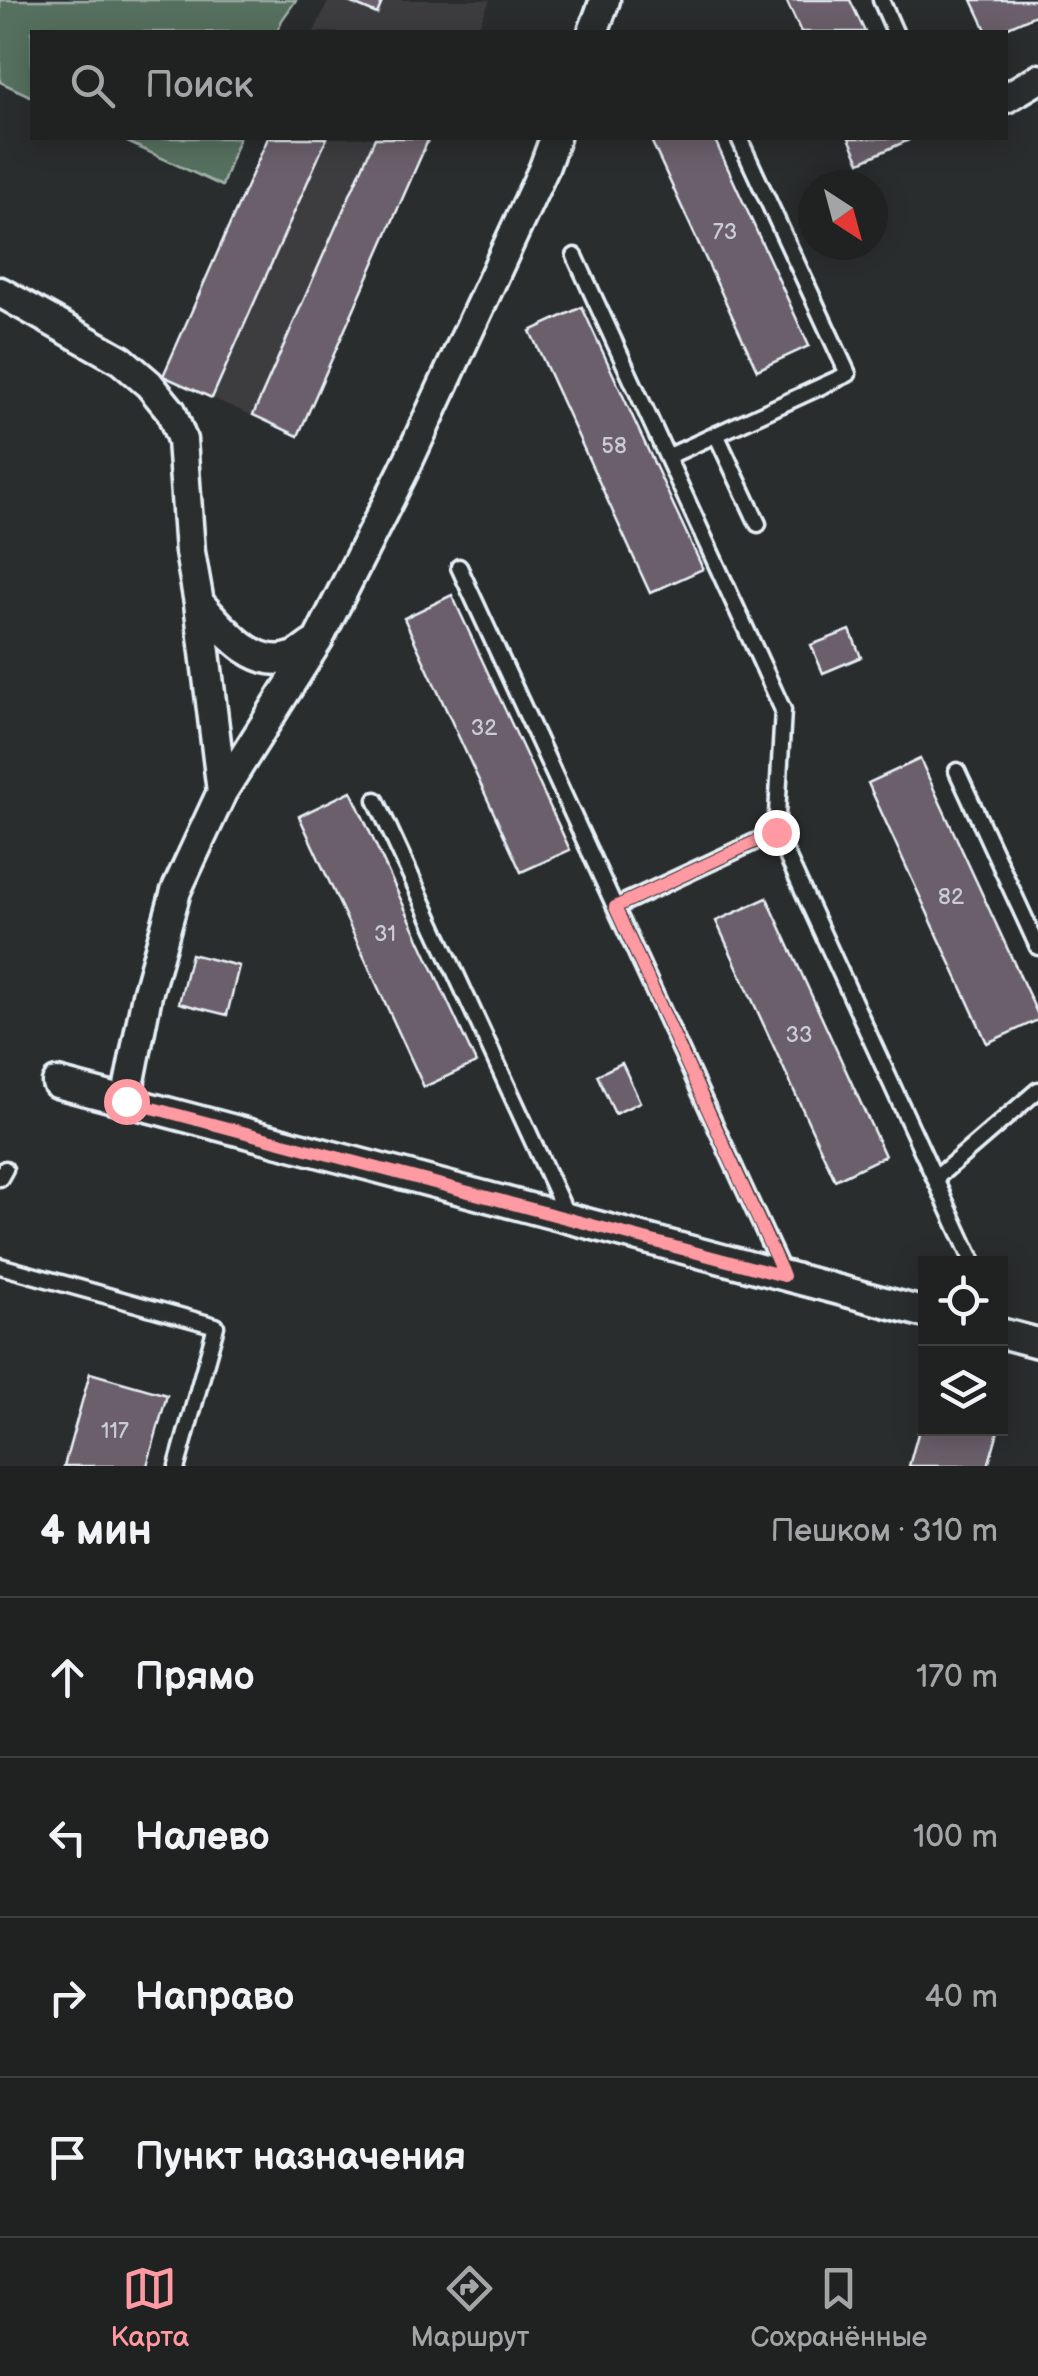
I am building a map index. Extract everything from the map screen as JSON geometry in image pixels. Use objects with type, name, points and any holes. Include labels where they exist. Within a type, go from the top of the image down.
[{"type":"street","points":[[593,30],[604,0]]},
{"type":"street","points":[[1008,97],[1038,79]]},
{"type":"street","points":[[126,1101],[147,995],[176,891],[222,792],[318,640],[404,470],[544,168],[553,140]]},
{"type":"street","points":[[0,292],[121,360],[150,384],[172,411],[182,440],[190,552],[222,792]]},
{"type":"street","points":[[199,603],[230,636],[251,652],[274,661],[295,657],[318,640]]},
{"type":"street","points":[[57,1083],[918,1311]]},
{"type":"street","points":[[1008,1331],[1038,1343]]},
{"type":"lane","points":[[880,0],[895,30]]},
{"type":"lane","points":[[667,457],[848,374],[740,140]]},
{"type":"lane","points":[[575,256],[783,710],[776,832],[970,1256]]},
{"type":"lane","points":[[716,434],[758,524]]},
{"type":"lane","points":[[459,567],[784,1276]]},
{"type":"lane","points":[[958,771],[1038,946]]},
{"type":"lane","points":[[376,800],[568,1218]]},
{"type":"lane","points":[[615,907],[776,832]]},
{"type":"lane","points":[[936,1178],[1038,1090]]},
{"type":"lane","points":[[0,1266],[216,1326],[177,1466]]},
{"type":"shaded area","points":[[329,0],[490,0],[477,30],[315,30]]},
{"type":"shaded area","points":[[267,140],[428,140],[298,436],[163,376]]},
{"type":"green space","points":[[0,0],[296,0],[278,30],[30,30],[30,96],[0,82]]},
{"type":"green space","points":[[123,140],[238,140],[222,186]]},
{"type":"building","points":[[344,0],[383,0],[377,14]]},
{"type":"building","points":[[786,0],[850,0],[864,30],[800,30]]},
{"type":"building","points":[[972,0],[1036,0],[1038,14],[1002,30],[986,30]]},
{"type":"building","points":[[267,140],[326,140],[212,398],[163,376]]},
{"type":"building","points":[[374,140],[428,140],[298,436],[253,415]]},
{"type":"building","points":[[651,140],[715,140],[809,346],[757,370]]},
{"type":"building","points":[[850,140],[909,140],[860,162]]},
{"type":"building","points":[[582,307],[703,569],[650,593],[530,331]]},
{"type":"building","points":[[452,595],[570,850],[521,872],[404,618]]},
{"type":"building","points":[[850,630],[861,657],[823,673],[811,645]]},
{"type":"building","points":[[920,759],[1038,1015],[1038,1020],[987,1043],[868,783]]},
{"type":"building","points":[[351,791],[476,1063],[424,1087],[299,816]]},
{"type":"building","points":[[767,898],[885,1156],[835,1180],[716,921]]},
{"type":"building","points":[[191,954],[239,966],[227,1015],[179,1003]]},
{"type":"building","points":[[622,1063],[640,1102],[615,1114],[597,1075]]},
{"type":"building","points":[[90,1373],[167,1395],[147,1466],[64,1466]]},
{"type":"building","points":[[918,1433],[997,1436],[988,1466],[909,1466]]},
{"type":"route","points":[[126,1101],[784,1276],[615,907],[776,832]]}]
